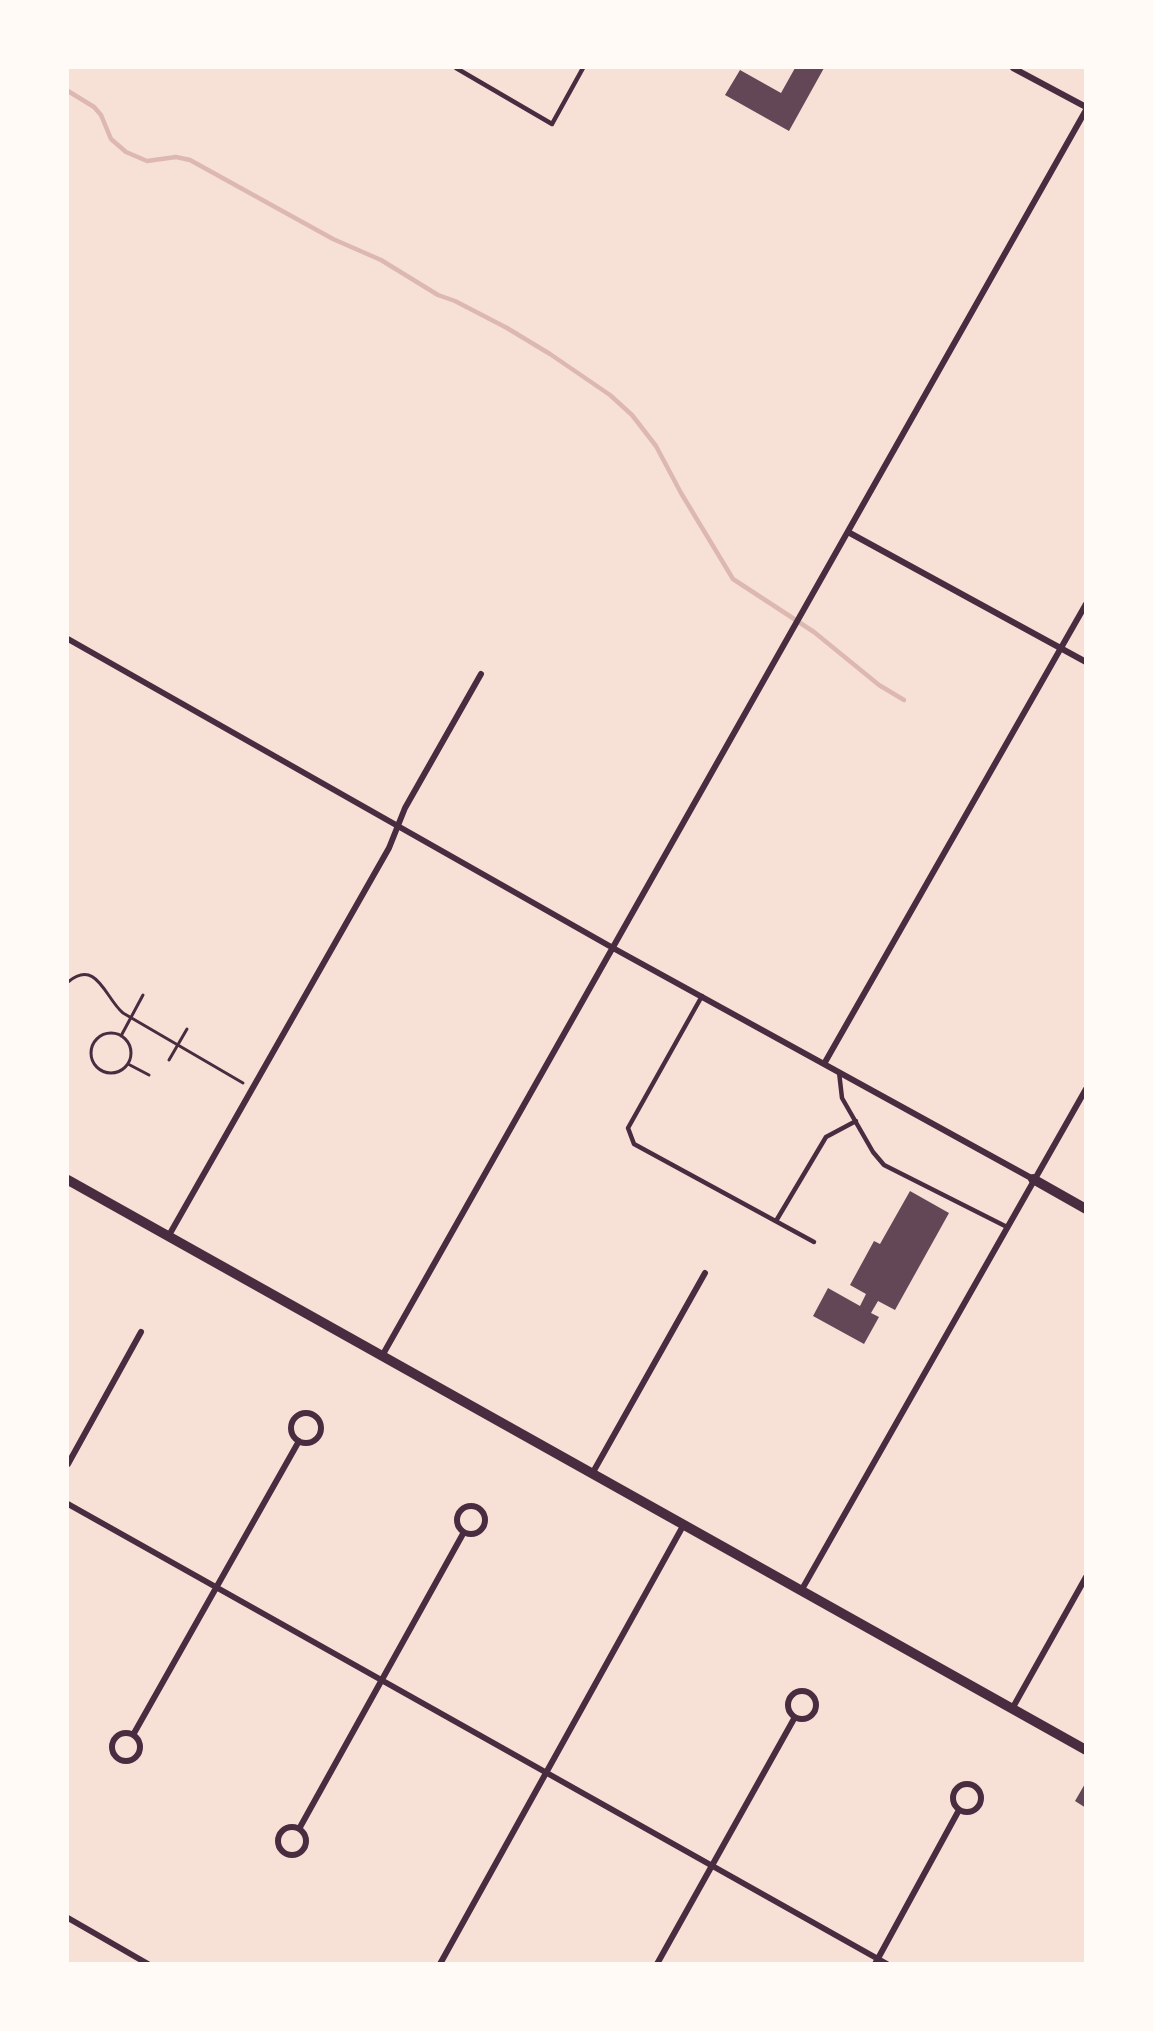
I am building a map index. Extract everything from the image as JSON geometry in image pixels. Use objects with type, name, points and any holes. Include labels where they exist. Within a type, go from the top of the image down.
[{"type":"street","points":[[382,1356],[1086,109],[1013,68]]},
{"type":"street","points":[[848,532],[1086,662]]},
{"type":"street","points":[[824,1064],[1086,604]]},
{"type":"street","points":[[68,639],[613,948],[1086,1209]]},
{"type":"street","points":[[168,1237],[389,848],[405,808],[480,674]]},
{"type":"street","points":[[801,1591],[1086,1089]]},
{"type":"street","points":[[68,1180],[1086,1750]]},
{"type":"street","points":[[591,1474],[705,1274]]},
{"type":"street","points":[[68,1464],[141,1332]]},
{"type":"street","points":[[308,1413],[313,1415],[320,1422],[319,1435],[312,1442],[299,1441],[292,1433],[292,1424],[298,1415],[308,1413]]},
{"type":"street","points":[[134,1735],[299,1441]]},
{"type":"street","points":[[68,1504],[712,1865],[876,1961],[887,1964]]},
{"type":"street","points":[[476,1506],[485,1516],[484,1526],[473,1534],[464,1532],[458,1525],[458,1516],[463,1509],[476,1506]]},
{"type":"street","points":[[440,1964],[683,1526]]},
{"type":"street","points":[[299,1829],[464,1532]]},
{"type":"street","points":[[1012,1708],[1086,1577]]},
{"type":"street","points":[[799,1692],[808,1693],[815,1700],[814,1712],[807,1718],[795,1717],[788,1706],[791,1697],[799,1692]]},
{"type":"street","points":[[657,1964],[795,1717]]},
{"type":"street","points":[[120,1735],[134,1735],[139,1743],[137,1756],[129,1761],[116,1758],[112,1750],[114,1741],[120,1735]]},
{"type":"street","points":[[967,1783],[975,1786],[981,1794],[980,1804],[969,1812],[959,1810],[953,1803],[954,1790],[967,1783]]},
{"type":"street","points":[[876,1961],[959,1810]]},
{"type":"street","points":[[291,1827],[299,1829],[306,1840],[303,1849],[291,1855],[283,1851],[279,1843],[280,1834],[291,1827]]},
{"type":"street","points":[[68,1918],[148,1964]]},
{"type":"lane","points":[[456,68],[552,124],[584,68]]},
{"type":"lane","points":[[702,996],[628,1128],[634,1144],[814,1242]]},
{"type":"lane","points":[[839,1072],[842,1098],[873,1152],[884,1165],[1007,1227]]},
{"type":"lane","points":[[776,1221],[826,1137],[856,1121]]},
{"type":"path","points":[[68,982],[74,977],[86,975],[94,977],[118,1009],[253,1088]]},
{"type":"path","points":[[121,1036],[143,995]]},
{"type":"path","points":[[169,1060],[187,1029]]},
{"type":"path","points":[[109,1033],[121,1036],[130,1046],[128,1064],[122,1070],[109,1074],[97,1068],[90,1056],[93,1043],[97,1038],[109,1033]]},
{"type":"path","points":[[128,1064],[149,1075]]},
{"type":"building","points":[[795,68],[824,68],[789,131],[725,95],[740,70],[781,93]]},
{"type":"building","points":[[910,1191],[949,1213],[895,1310],[878,1301],[871,1313],[879,1317],[864,1344],[813,1316],[828,1288],[860,1306],[866,1294],[850,1285],[874,1241],[880,1244]]},
{"type":"building","points":[[1086,1782],[1086,1808],[1075,1801]]},
{"type":"waterway","points":[[68,91],[94,107],[101,115],[111,139],[126,152],[147,161],[176,157],[190,160],[333,239],[381,260],[438,295],[455,301],[507,328],[610,395],[632,415],[656,446],[681,493],[733,579],[814,632],[879,685],[904,700]]}]
